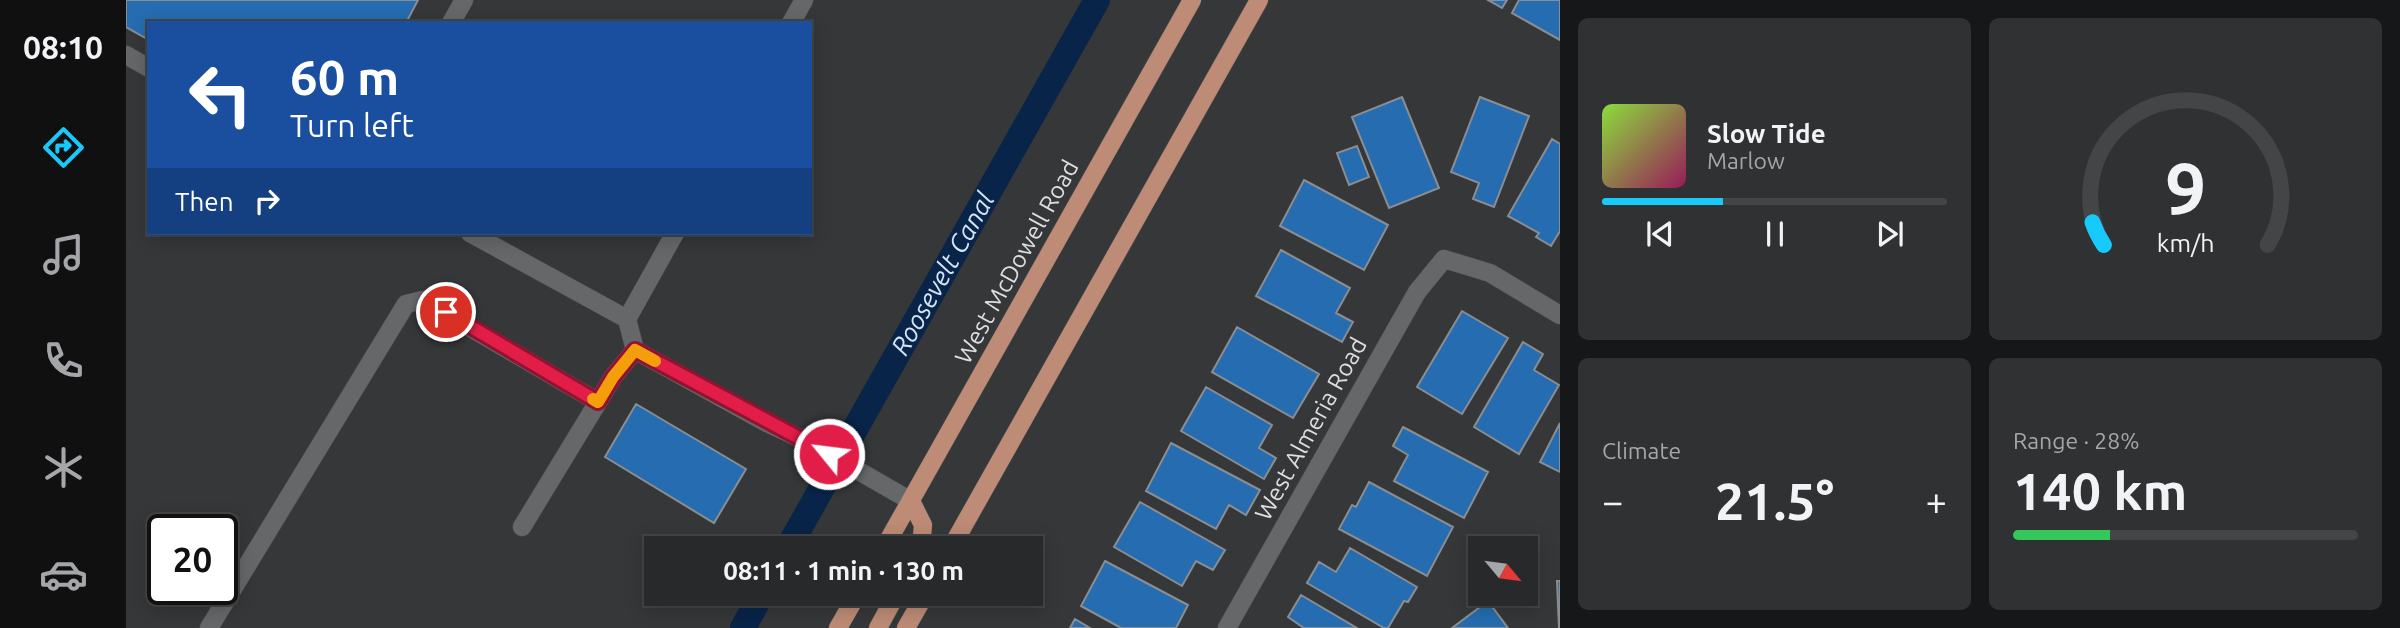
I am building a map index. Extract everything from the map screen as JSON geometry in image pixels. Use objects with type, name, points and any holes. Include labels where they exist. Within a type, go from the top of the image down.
[{"type":"main road","name":"West McDowell Road","points":[[891,536],[1192,0]]},
{"type":"main road","points":[[958,536],[1259,0]]},
{"type":"main road","points":[[911,501],[923,525],[922,536]]},
{"type":"main road","points":[[838,628],[851,606]]},
{"type":"main road","points":[[878,628],[890,606]]},
{"type":"main road","points":[[906,628],[919,606]]},
{"type":"street","points":[[452,21],[464,0]]},
{"type":"street","points":[[792,21],[804,0]]},
{"type":"street","points":[[126,55],[147,67]]},
{"type":"street","points":[[474,235],[627,319]]},
{"type":"street","points":[[674,235],[627,319],[635,350],[767,423],[810,443],[911,501]]},
{"type":"street","name":"West Almeria Road","points":[[1227,628],[1417,292],[1444,259],[1490,273],[1560,315]]},
{"type":"street","points":[[209,628],[406,304],[423,300],[598,402]]},
{"type":"street","points":[[522,527],[613,377],[635,350]]},
{"type":"building","points":[[126,0],[418,0],[407,21],[147,21],[147,39],[126,27]]},
{"type":"building","points":[[1488,0],[1507,0],[1502,8]]},
{"type":"building","points":[[1519,0],[1560,0],[1560,40],[1512,13]]},
{"type":"building","points":[[1402,97],[1439,188],[1389,208],[1352,117]]},
{"type":"building","points":[[1480,97],[1529,116],[1494,207],[1473,199],[1479,183],[1451,172]]},
{"type":"building","points":[[1552,139],[1560,144],[1560,231],[1551,246],[1536,237],[1539,233],[1508,216]]},
{"type":"building","points":[[1357,146],[1369,177],[1349,185],[1337,153]]},
{"type":"building","points":[[1304,180],[1388,225],[1364,270],[1280,226]]},
{"type":"building","points":[[1281,250],[1350,288],[1336,313],[1353,322],[1342,342],[1256,296]]},
{"type":"building","points":[[1462,311],[1508,338],[1462,414],[1417,387]]},
{"type":"building","points":[[1237,327],[1319,374],[1293,418],[1212,372]]},
{"type":"building","points":[[1523,342],[1543,354],[1534,370],[1559,385],[1519,454],[1474,427]]},
{"type":"building","points":[[1206,387],[1272,425],[1259,448],[1276,458],[1264,479],[1181,431]]},
{"type":"building","points":[[636,404],[746,469],[714,523],[605,457]]},
{"type":"building","points":[[1560,423],[1560,472],[1540,462]]},
{"type":"building","points":[[1403,427],[1488,472],[1464,518],[1394,481],[1408,455],[1393,446]]},
{"type":"building","points":[[1171,443],[1260,490],[1246,515],[1229,505],[1216,529],[1146,491]]},
{"type":"building","points":[[1369,482],[1453,527],[1427,576],[1339,529],[1352,505],[1356,507]]},
{"type":"building","points":[[1140,502],[1225,550],[1213,570],[1196,561],[1182,586],[1114,547]]},
{"type":"building","points":[[1350,548],[1417,587],[1408,602],[1404,601],[1388,628],[1307,583],[1319,562],[1336,572]]},
{"type":"building","points":[[1105,561],[1188,605],[1176,628],[1121,628],[1081,606]]},
{"type":"building","points":[[1557,581],[1560,581],[1560,628],[1559,628]]},
{"type":"building","points":[[1301,595],[1357,628],[1304,628],[1288,617]]},
{"type":"building","points":[[1481,606],[1492,606],[1508,628],[1452,628]]},
{"type":"building","points":[[1075,619],[1090,628],[1070,628]]},
{"type":"waterway","name":"Roosevelt Canal","points":[[795,536],[1097,0]]},
{"type":"waterway","name":"Roosevelt Canal","points":[[743,628],[755,606]]},
{"type":"slow traffic","points":[[593,399],[598,402],[613,377],[635,350],[655,361]]},
{"type":"route","points":[[446,312],[598,402],[613,377],[635,350],[829,454]]}]
